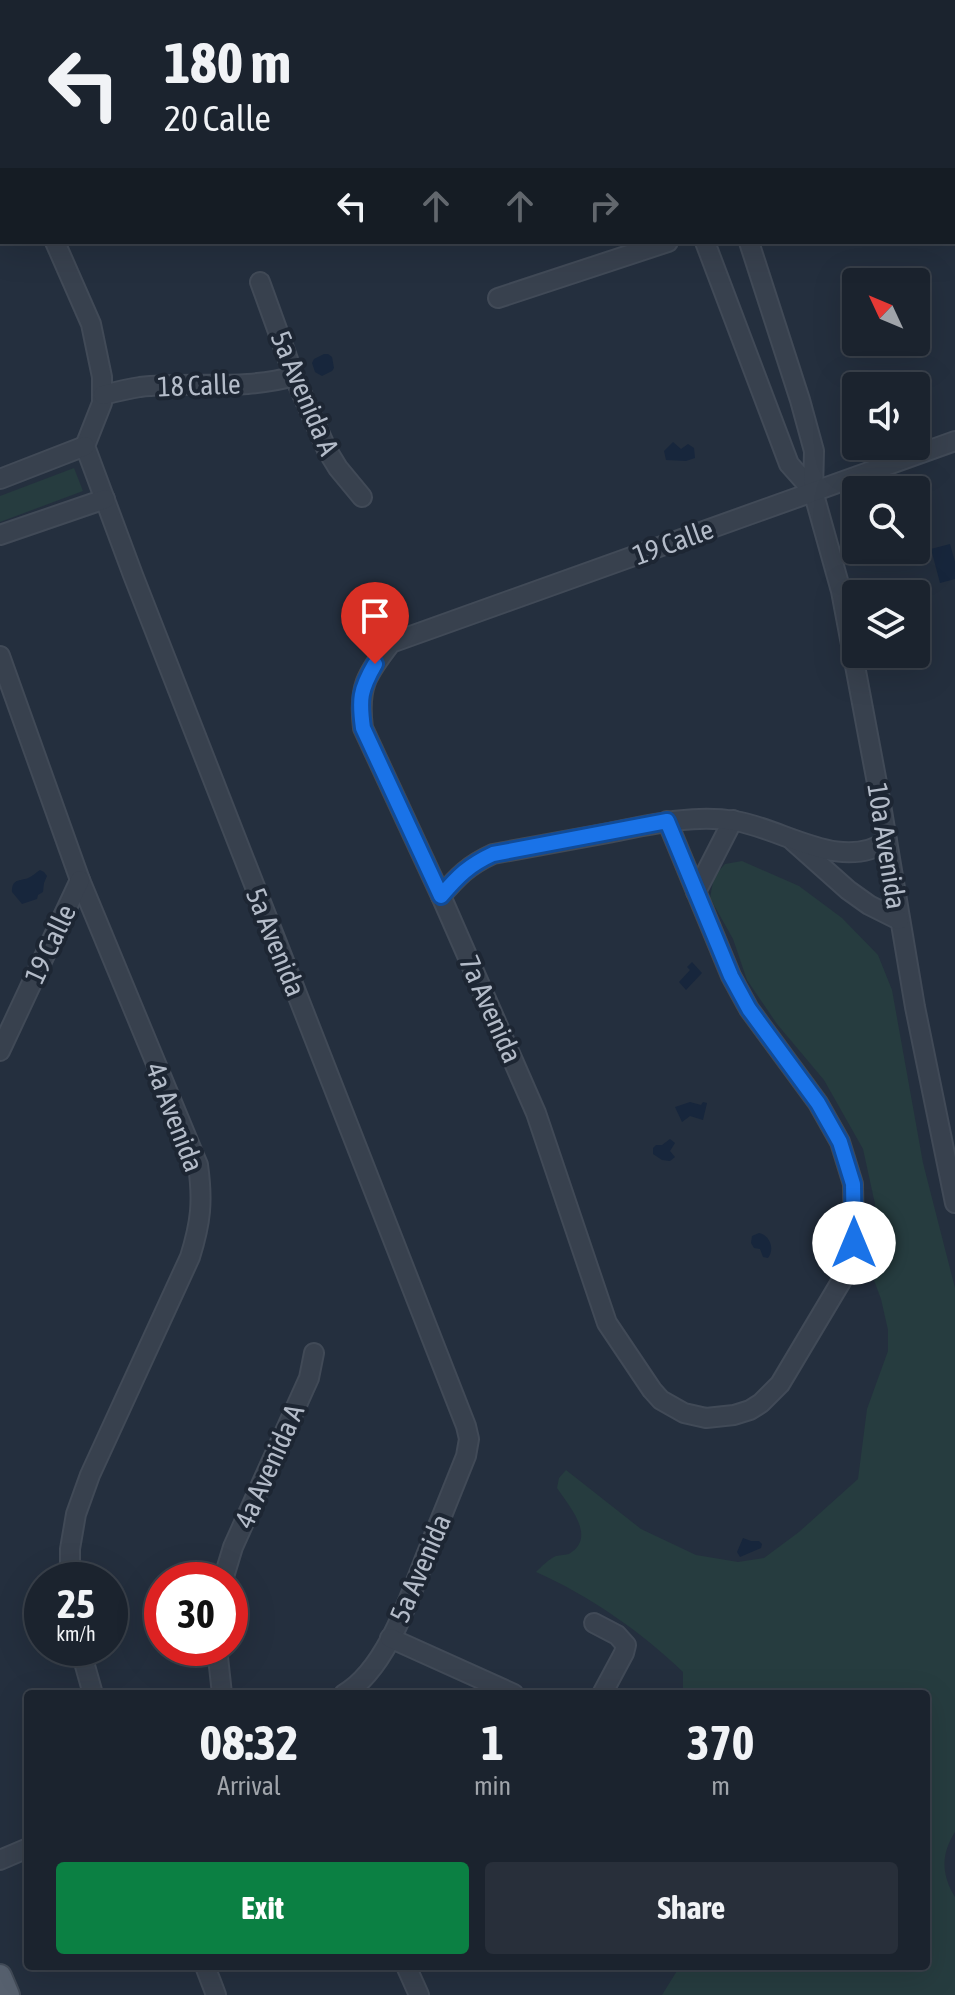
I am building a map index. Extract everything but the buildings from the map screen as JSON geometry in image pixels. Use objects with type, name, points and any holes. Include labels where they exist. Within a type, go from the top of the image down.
[{"type":"main road","points":[[0,1976],[8,1995]]},
{"type":"street","points":[[0,479],[85,446],[103,395],[91,324],[56,244]]},
{"type":"street","points":[[498,298],[662,244]]},
{"type":"street","name":"10a Avenida","points":[[706,244],[789,464],[813,491]]},
{"type":"street","name":"10a Avenida","points":[[750,244],[814,451],[813,491],[841,591],[915,1007],[955,1203]]},
{"type":"street","name":"5a Avenida A","points":[[260,282],[294,376],[327,450],[362,497]]},
{"type":"street","name":"18 Calle","points":[[103,395],[139,387],[226,386],[294,376]]},
{"type":"street","name":"19 Calle","points":[[391,643],[955,441]]},
{"type":"street","name":"5a Avenida","points":[[85,446],[469,1439],[466,1456],[403,1614],[376,1663],[352,1690]]},
{"type":"street","points":[[0,535],[105,499]]},
{"type":"street","name":"7a Avenida","points":[[391,643],[363,686],[363,728],[536,1113],[607,1323],[643,1379],[661,1400],[694,1416],[706,1418],[750,1410],[780,1384],[842,1280],[854,1243],[853,1184],[840,1142],[818,1103],[749,1009],[731,976],[667,821]]},
{"type":"street","name":"4a Avenida","points":[[0,656],[80,880],[198,1165],[202,1193],[199,1227],[190,1257],[85,1488],[76,1514],[70,1562]]},
{"type":"street","points":[[441,896],[474,863],[493,854],[667,821],[733,820],[842,852],[874,849],[887,841]]},
{"type":"street","points":[[696,892],[733,820]]},
{"type":"street","points":[[790,839],[848,890],[899,920]]},
{"type":"street","name":"19 Calle","points":[[0,1051],[80,880]]},
{"type":"street","name":"4a Avenida A","points":[[228,1562],[309,1378],[314,1353]]},
{"type":"street","points":[[594,1623],[617,1635],[626,1645],[604,1690]]},
{"type":"street","points":[[390,1638],[505,1690]]},
{"type":"street","points":[[85,1666],[92,1690]]},
{"type":"street","points":[[219,1666],[222,1690]]},
{"type":"street","points":[[0,1860],[24,1850]]},
{"type":"street","points":[[207,1970],[216,1995]]},
{"type":"street","points":[[408,1970],[418,1992],[436,1995]]},
{"type":"green space","points":[[74,468],[83,491],[0,522],[0,496]]},
{"type":"green space","points":[[742,861],[799,886],[842,918],[878,955],[892,990],[923,1163],[955,1288],[955,1832],[944,1864],[955,1897],[955,1995],[662,1995],[678,1970],[930,1970],[930,1690],[683,1690],[683,1672],[650,1643],[595,1603],[536,1572],[553,1557],[569,1554],[581,1539],[578,1521],[557,1488],[559,1478],[566,1470],[641,1529],[696,1555],[738,1562],[764,1558],[799,1532],[858,1479],[867,1409],[888,1351],[888,1330],[881,1299],[869,1267],[875,1204],[863,1149],[824,1080],[777,1024],[747,980],[733,939],[710,898],[714,876],[725,864]]},
{"type":"water","points":[[324,354],[332,357],[334,368],[322,376],[315,372],[312,363]]},
{"type":"water","points":[[673,442],[681,449],[688,444],[694,448],[695,458],[666,460],[664,451]]},
{"type":"water","points":[[950,544],[955,562],[955,579],[940,583],[931,549]]},
{"type":"water","points":[[40,870],[47,876],[43,892],[37,899],[22,904],[12,892],[14,884]]},
{"type":"water","points":[[692,962],[702,973],[686,990],[679,982],[690,970],[687,967]]},
{"type":"water","points":[[690,1102],[707,1103],[703,1120],[690,1116],[682,1122],[675,1107]]},
{"type":"water","points":[[670,1139],[675,1143],[670,1151],[675,1157],[670,1161],[662,1160],[653,1154],[656,1145]]},
{"type":"water","points":[[759,1233],[766,1236],[770,1243],[768,1258],[763,1257],[760,1249],[754,1248],[751,1243],[752,1236]]},
{"type":"water","points":[[743,1538],[759,1541],[761,1548],[740,1557],[737,1552]]},
{"type":"route","points":[[375,664],[363,686],[363,728],[441,896],[474,863],[493,854],[667,821],[731,976],[749,1009],[818,1103],[840,1142],[853,1184],[854,1243]]}]
